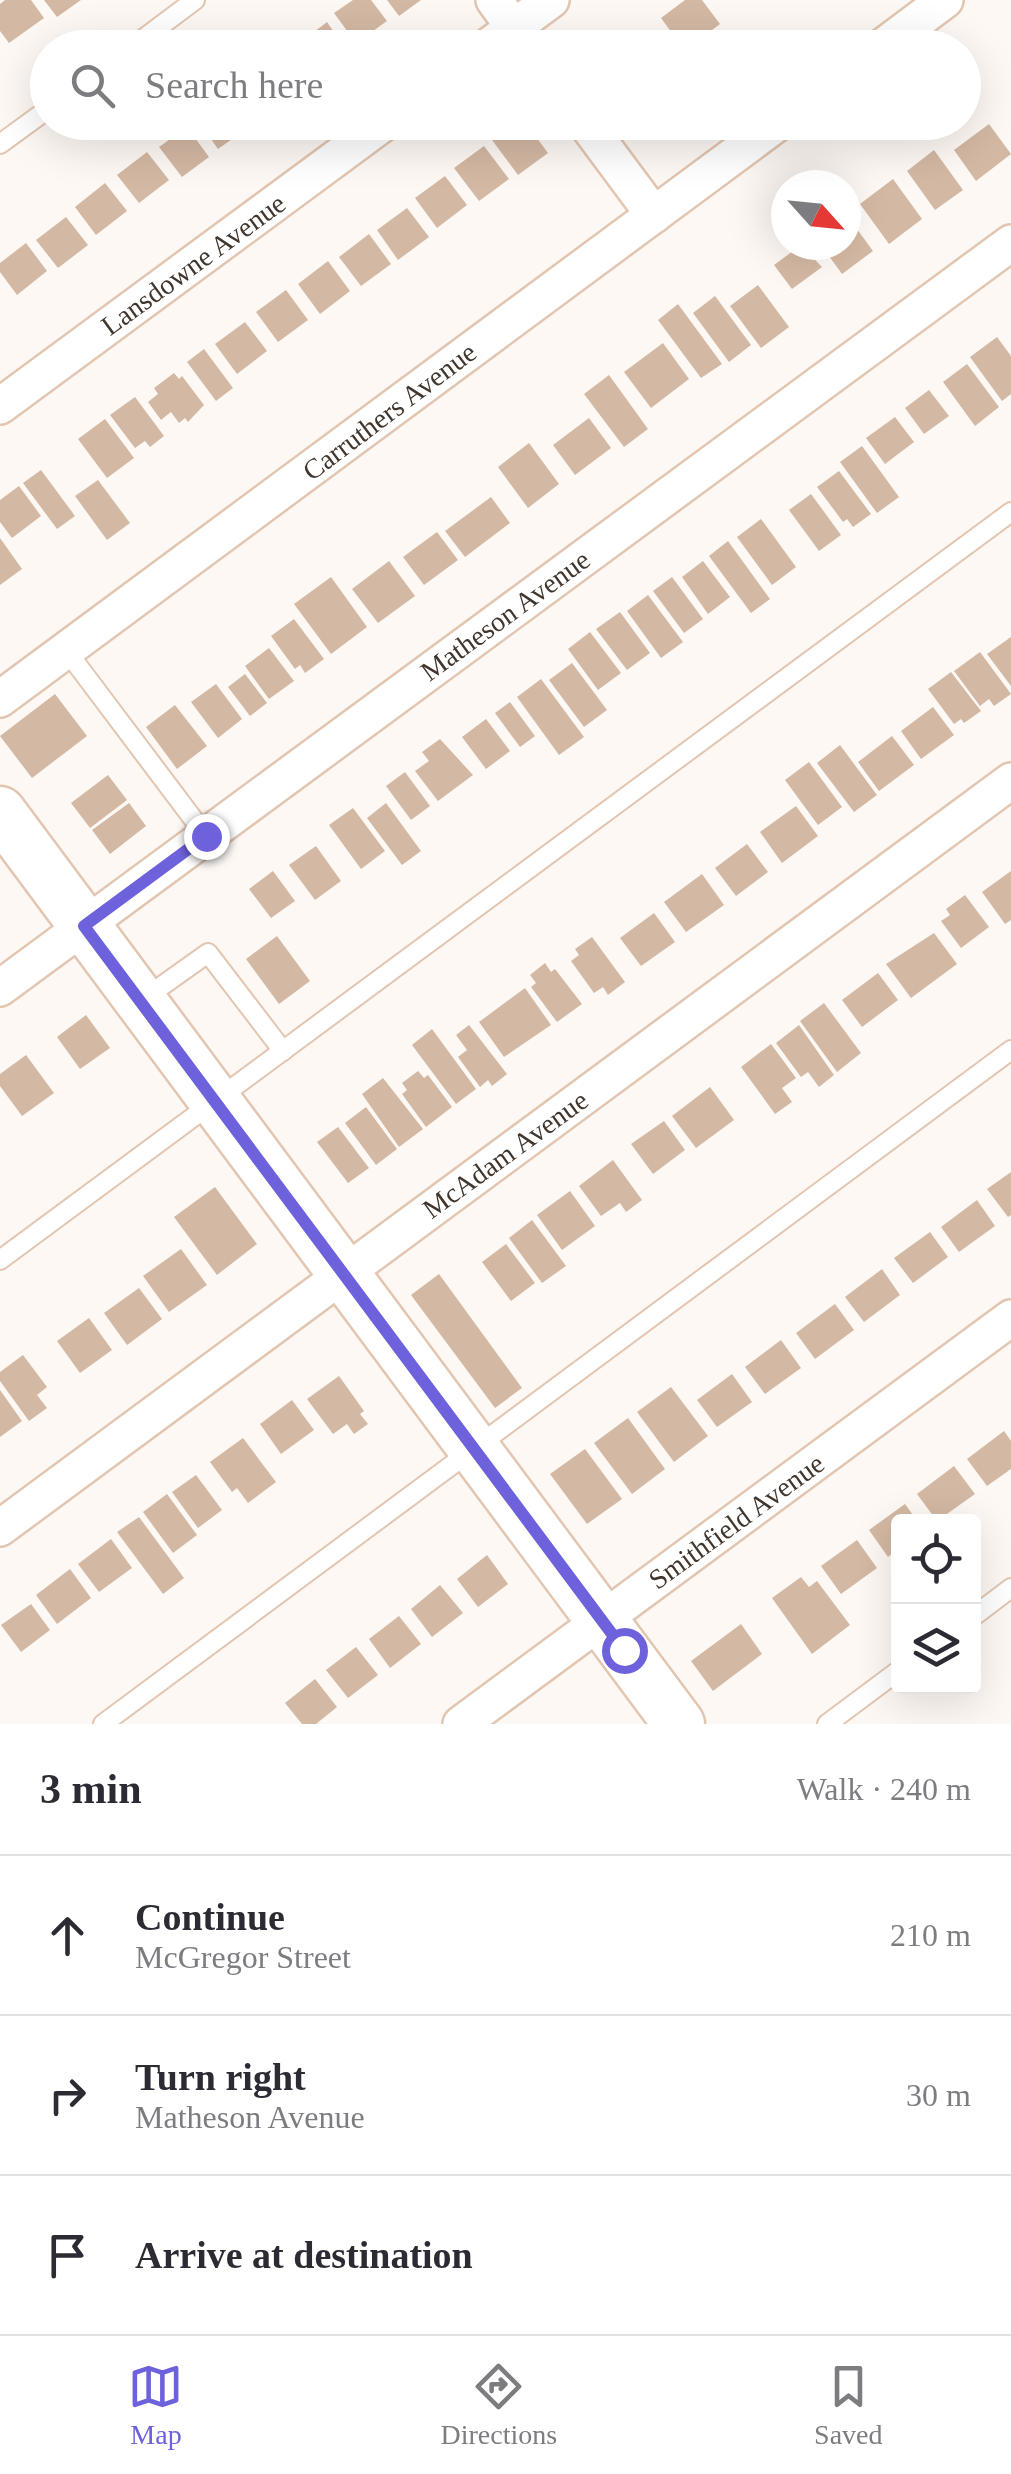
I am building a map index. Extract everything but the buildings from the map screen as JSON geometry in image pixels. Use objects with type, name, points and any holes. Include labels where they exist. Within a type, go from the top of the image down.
[{"type":"main road","points":[[0,812],[678,1724]]},
{"type":"street","points":[[507,30],[551,0]]},
{"type":"street","points":[[905,30],[945,0]]},
{"type":"street","name":"Lansdowne Avenue","points":[[0,406],[361,140]]},
{"type":"street","points":[[599,140],[654,214]]},
{"type":"street","name":"Carruthers Avenue","points":[[0,699],[755,140]]},
{"type":"street","name":"Matheson Avenue","points":[[0,988],[1011,243]]},
{"type":"street","name":"McAdam Avenue","points":[[0,1528],[1011,780]]},
{"type":"street","name":"Smithfield Avenue","points":[[461,1724],[1011,1318]]},
{"type":"lane","points":[[155,30],[195,0]]},
{"type":"lane","points":[[0,144],[30,122]]},
{"type":"lane","points":[[0,1260],[1011,512]]},
{"type":"lane","points":[[66,650],[206,836]]},
{"type":"lane","points":[[141,1001],[208,953],[283,1051]]},
{"type":"lane","points":[[103,1724],[1011,1050]]},
{"type":"lane","points":[[981,1611],[1011,1588]]},
{"type":"lane","points":[[828,1724],[891,1676]]},
{"type":"route","points":[[206,836],[84,926],[624,1650]]}]
